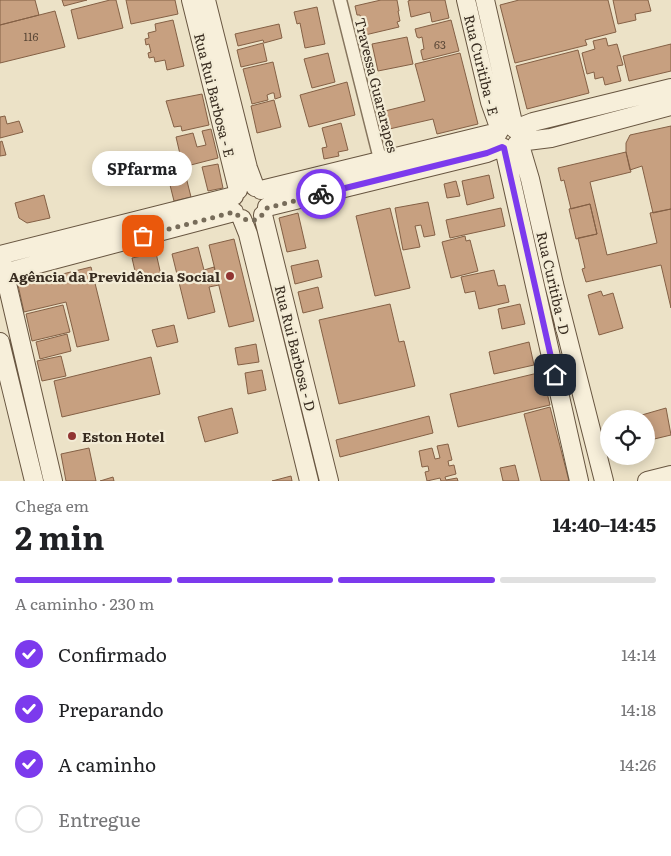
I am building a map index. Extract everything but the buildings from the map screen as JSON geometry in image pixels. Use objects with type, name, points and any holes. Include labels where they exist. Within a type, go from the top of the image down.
[{"type":"street","name":"Rua Rui Barbosa - E","points":[[191,0],[244,199]]},
{"type":"street","name":"Rua Rui Barbosa - E","points":[[206,0],[248,168],[244,199]]},
{"type":"street","name":"Travessa Guararapes","points":[[340,0],[384,178]]},
{"type":"street","name":"Rua Curitiba - E","points":[[466,0],[490,102],[509,137]]},
{"type":"street","name":"Rua Curitiba - E","points":[[485,0],[509,137]]},
{"type":"street","points":[[244,199],[253,221],[265,211],[319,194],[487,153],[533,122],[671,88]]},
{"type":"street","points":[[2,274],[316,177],[380,160],[490,134],[509,137],[551,138],[671,106]]},
{"type":"street","name":"Rua Curitiba - D","points":[[509,137],[579,481]]},
{"type":"street","name":"Rua Curitiba - D","points":[[509,137],[522,152],[530,178],[554,284],[604,481]]},
{"type":"street","points":[[316,177],[319,194]]},
{"type":"street","name":"Rua Rui Barbosa - D","points":[[309,481],[248,234],[244,199],[266,198],[265,211],[329,481]]},
{"type":"street","points":[[53,481],[2,274],[0,255],[244,199]]},
{"type":"street","points":[[0,342],[34,481]]},
{"type":"street","points":[[647,481],[671,475]]},
{"type":"way so far","points":[[143,236],[234,212],[242,219],[253,221],[263,215],[267,208],[321,194]]},
{"type":"place","name":"SPfarma","points":[[143,236]]},
{"type":"place","name":"Agência da Previdência Social","points":[[230,276]]},
{"type":"place","name":"Eston Hotel","points":[[72,436]]},
{"type":"route","points":[[321,194],[504,148],[555,375]]}]
